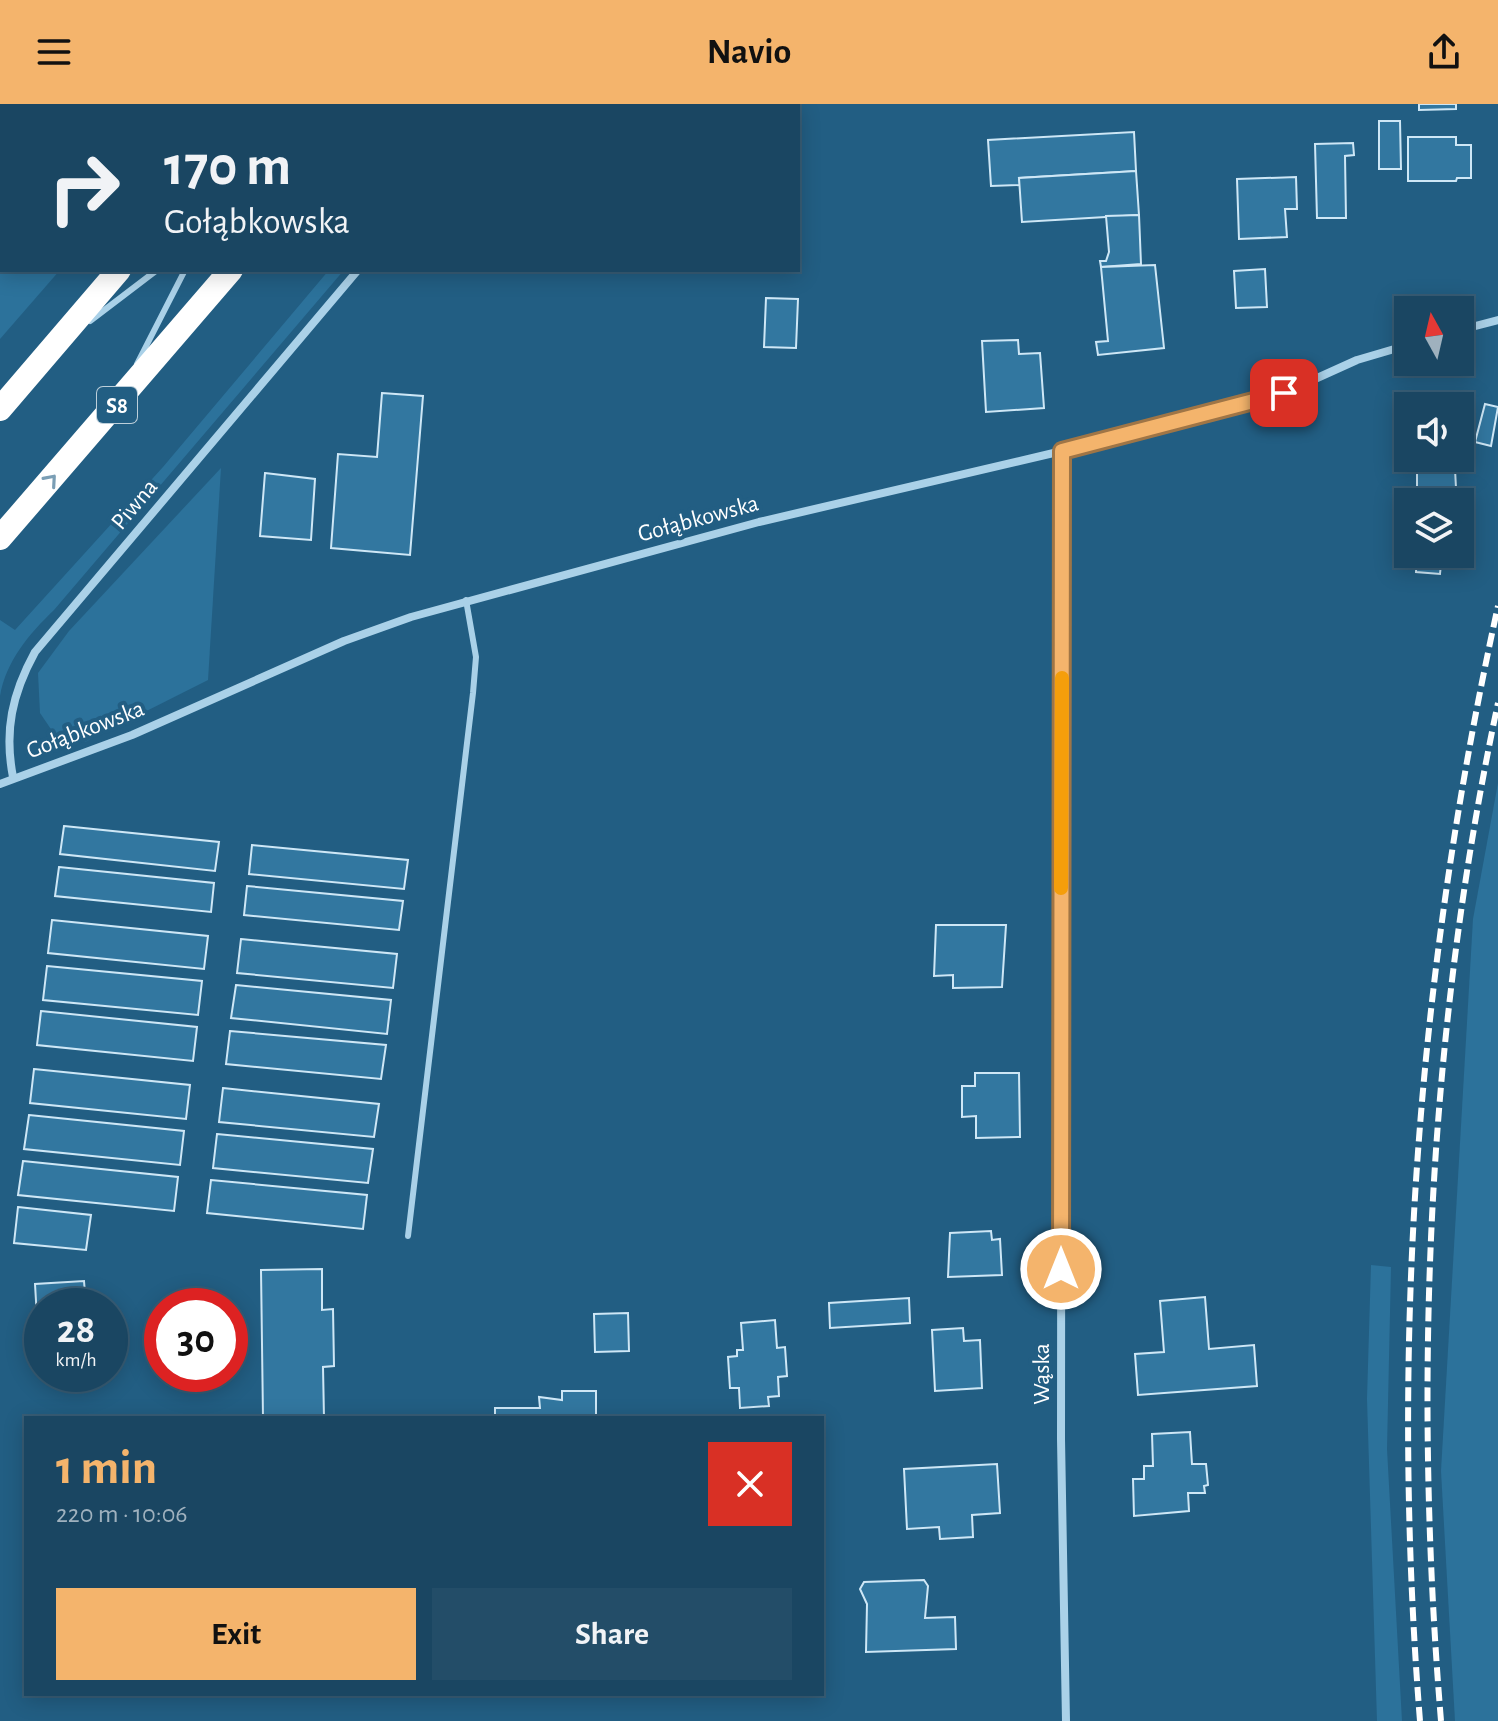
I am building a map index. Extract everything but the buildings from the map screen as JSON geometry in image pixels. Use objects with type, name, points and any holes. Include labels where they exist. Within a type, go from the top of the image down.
[{"type":"highway","points":[[0,409],[117,272]]},
{"type":"highway","name":"S8","points":[[0,538],[229,272]]},
{"type":"street","name":"Piwna","points":[[13,777],[8,721],[19,681],[35,652],[356,272]]},
{"type":"street","points":[[1474,326],[1498,320]]},
{"type":"street","name":"Gołąbkowska","points":[[13,777],[132,735],[344,641],[466,600],[759,522],[1062,451],[1284,393],[1357,360],[1394,349]]},
{"type":"street","name":"Wąska","points":[[1062,451],[1061,1439],[1066,1721]]},
{"type":"street","points":[[0,784],[13,777]]},
{"type":"lane","points":[[51,349],[154,272]]},
{"type":"lane","points":[[113,410],[184,272]]},
{"type":"lane","points":[[408,1236],[473,693],[476,657],[466,600]]},
{"type":"shaded area","points":[[58,272],[0,339],[0,274]]},
{"type":"shaded area","points":[[327,272],[342,272],[36,629],[7,671],[0,696],[0,620],[15,630],[163,467]]},
{"type":"shaded area","points":[[221,468],[208,680],[85,742],[57,738],[40,713],[38,673],[69,631]]},
{"type":"shaded area","points":[[1498,783],[1498,1721],[1455,1721],[1441,1471],[1473,919]]},
{"type":"shaded area","points":[[1371,1265],[1391,1267],[1387,1449],[1402,1721],[1377,1721],[1367,1399]]},
{"type":"railway","points":[[1420,1721],[1411,1580],[1408,1440],[1410,1300],[1417,1160],[1447,882],[1470,744],[1498,606]]},
{"type":"railway","points":[[1441,1721],[1432,1594],[1428,1466],[1432,1210],[1441,1082],[1455,955],[1474,828],[1498,703]]},
{"type":"slow traffic","points":[[1061,888],[1062,678]]},
{"type":"route","points":[[1061,1269],[1062,451],[1284,393]]}]
